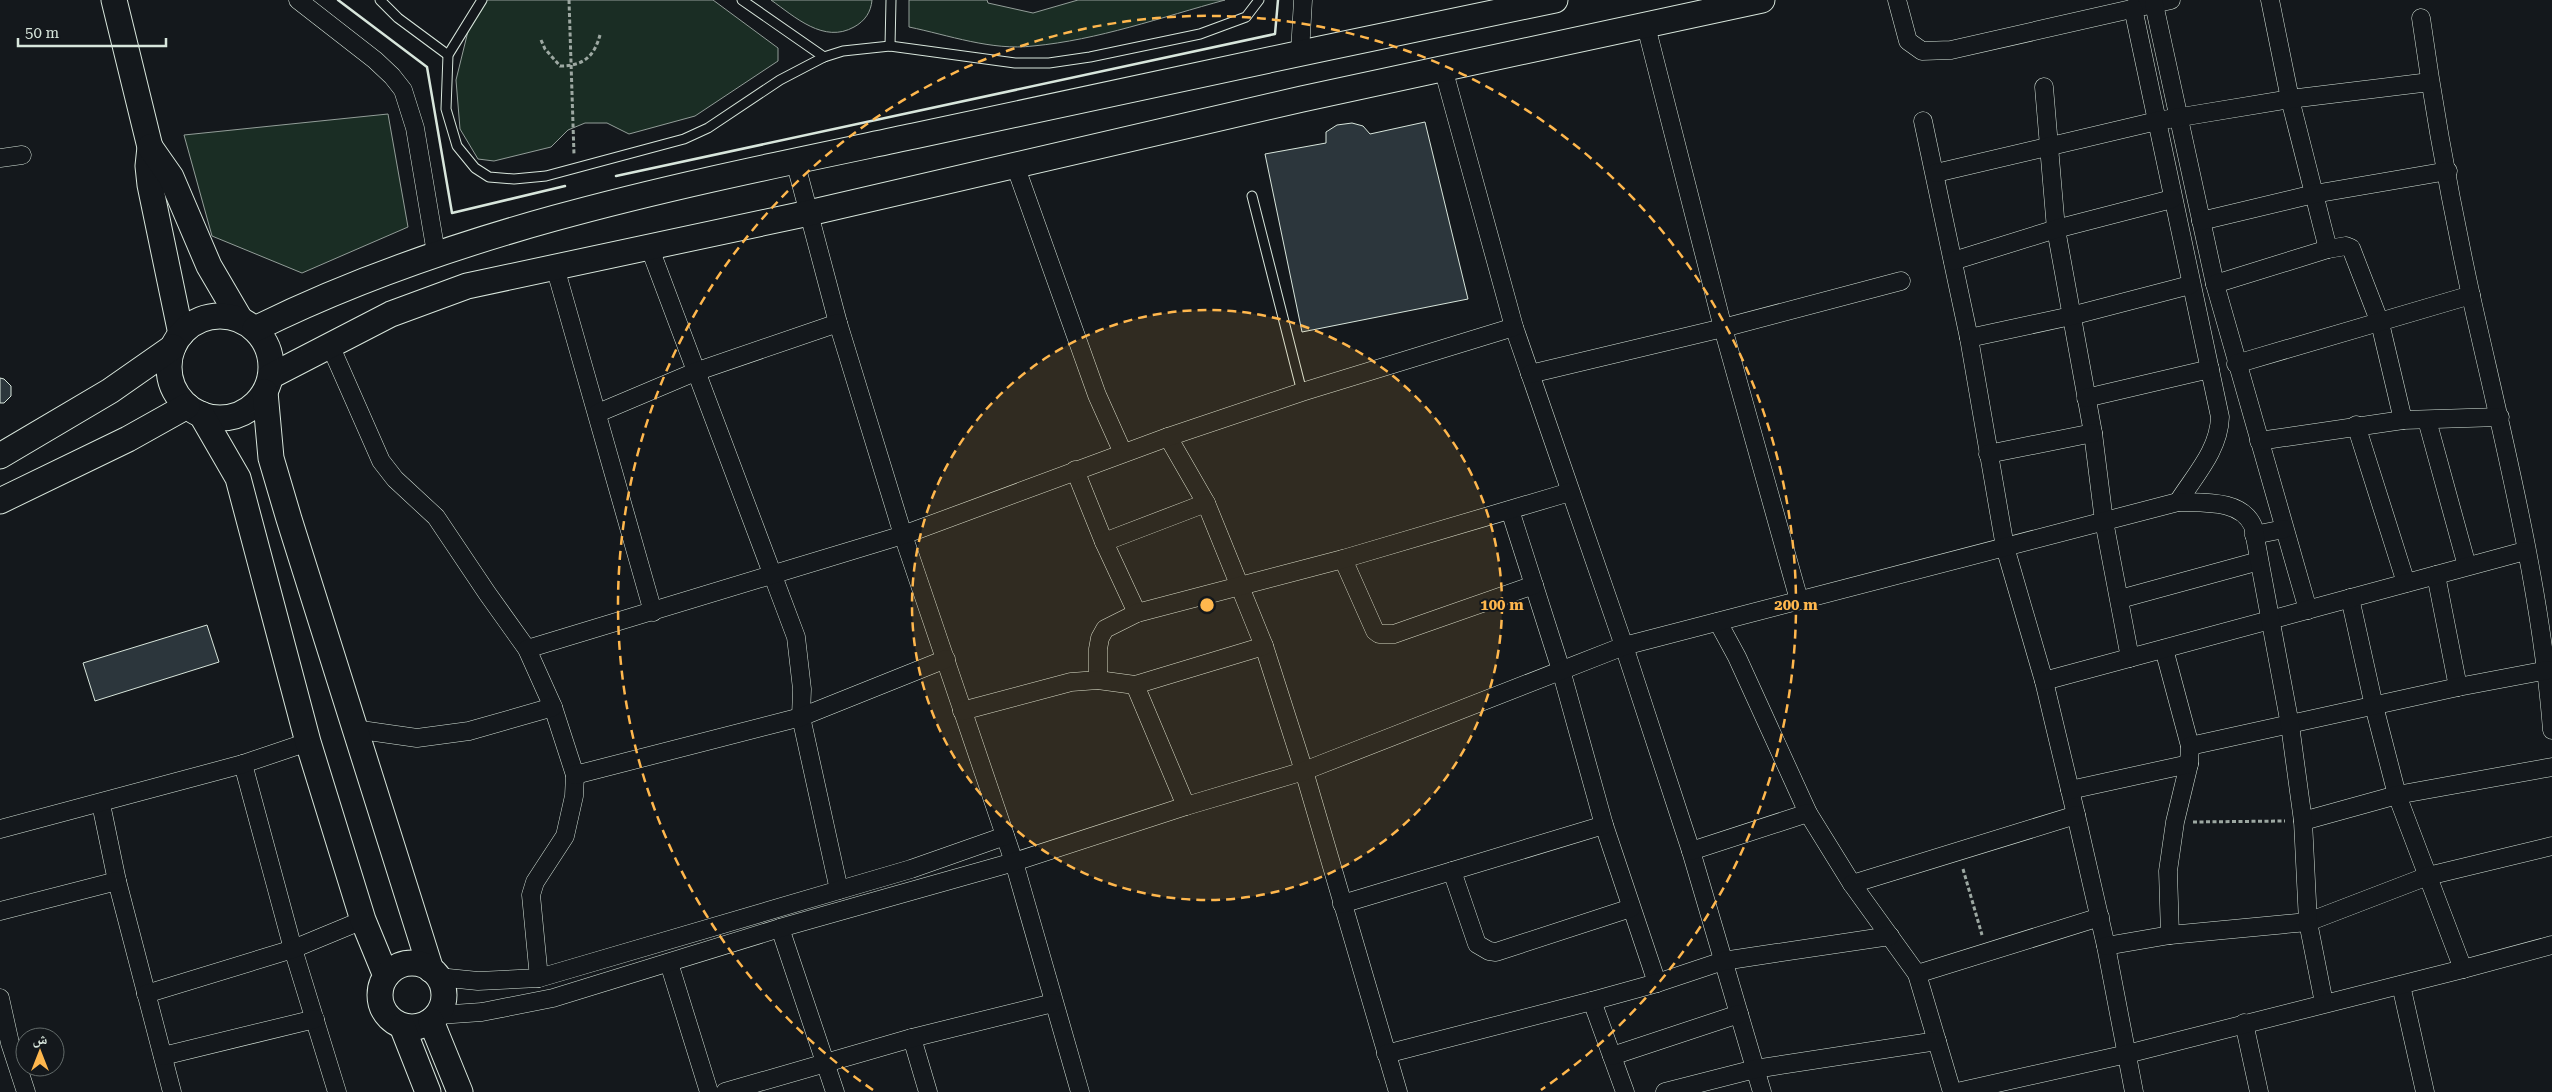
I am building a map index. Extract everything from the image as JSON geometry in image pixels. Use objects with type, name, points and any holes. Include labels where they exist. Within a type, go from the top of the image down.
[{"type":"main road","points":[[114,0],[150,147],[148,166],[150,186],[177,341],[170,362],[171,378],[177,393],[194,410],[238,478],[308,742],[362,920],[386,976]]},
{"type":"main road","points":[[0,456],[110,391],[177,341],[192,324],[206,318],[223,316],[248,324],[436,253],[605,206],[795,161],[1555,0]]},
{"type":"main road","points":[[0,501],[128,439],[194,410],[216,418],[237,414],[256,404],[268,384],[330,345],[391,314],[467,286],[809,213],[1443,68],[1762,0]]},
{"type":"main road","points":[[150,147],[171,177],[209,266],[248,324],[266,342],[271,359],[268,384],[272,458],[354,729],[444,996],[434,1018],[422,1026],[402,1026],[393,1021],[382,1005],[380,995],[386,976],[403,965],[422,965],[435,973]]},
{"type":"main road","points":[[434,1018],[460,1092]]},
{"type":"main road","points":[[402,1026],[428,1092]]},
{"type":"street","points":[[298,0],[375,60],[392,76],[403,90],[415,128],[436,253]]},
{"type":"street","points":[[1300,54],[1303,0]]},
{"type":"street","points":[[1897,0],[1908,41],[1922,51],[1951,50],[2162,2],[2177,117],[2215,284],[2236,364],[2308,610]]},
{"type":"street","points":[[2270,0],[2290,98],[2328,249]]},
{"type":"street","points":[[2133,8],[2182,248],[2220,418],[2219,434],[2178,502]]},
{"type":"street","points":[[2420,18],[2430,82],[2471,295],[2500,417],[2548,670],[2552,730]]},
{"type":"street","points":[[1646,26],[1723,328],[1799,600]]},
{"type":"street","points":[[1443,68],[1514,327],[1624,646],[1692,852],[1762,1092]]},
{"type":"street","points":[[1936,173],[2177,117],[2290,98],[2430,82]]},
{"type":"street","points":[[2044,87],[2056,229],[2092,432],[2104,521],[2130,658]]},
{"type":"street","points":[[1923,121],[1936,173],[1969,338],[2005,547],[2044,681],[2076,815],[2106,946],[2134,1092]]},
{"type":"street","points":[[0,158],[22,155]]},
{"type":"street","points":[[795,161],[838,323],[903,535],[1014,862],[1080,1092]]},
{"type":"street","points":[[1015,165],[1097,395],[1123,453]]},
{"type":"street","points":[[2201,221],[2314,194],[2448,171]]},
{"type":"street","points":[[1953,261],[2056,229],[2172,199]]},
{"type":"street","points":[[2182,248],[2206,241]]},
{"type":"street","points":[[649,246],[796,637],[802,689],[801,717],[839,890]]},
{"type":"street","points":[[2215,284],[2328,249],[2346,246],[2354,252],[2380,323],[2403,420]]},
{"type":"street","points":[[554,266],[598,413],[653,612]]},
{"type":"street","points":[[1530,374],[1723,328],[1901,281]]},
{"type":"street","points":[[1969,338],[2071,316],[2190,285]]},
{"type":"street","points":[[2236,364],[2471,295]]},
{"type":"street","points":[[598,413],[695,372],[838,323]]},
{"type":"street","points":[[527,648],[653,612],[903,535],[1168,437],[1302,392],[1514,327]]},
{"type":"street","points":[[330,345],[381,461],[395,479],[436,516],[487,593],[527,648],[553,707],[575,775],[571,815],[565,836],[535,882],[531,895],[539,978]]},
{"type":"street","points":[[2086,398],[2210,369]]},
{"type":"street","points":[[2259,441],[2356,425],[2403,420],[2500,417]]},
{"type":"street","points":[[2427,420],[2467,566]]},
{"type":"street","points":[[2356,425],[2406,584]]},
{"type":"street","points":[[1988,454],[2092,432]]},
{"type":"street","points":[[1168,437],[1206,503],[1264,646],[1304,771],[1398,1092]]},
{"type":"street","points":[[1075,470],[1104,542],[1137,613]]},
{"type":"street","points":[[1098,680],[1098,649],[1100,638],[1105,629],[1137,613],[1344,559],[1570,492]]},
{"type":"street","points":[[434,1018],[482,1012],[553,998],[780,928],[1014,862],[1186,806],[1304,771],[1624,646],[2178,502],[2236,508],[2249,517],[2290,725],[2303,821],[2308,922],[2324,1003]]},
{"type":"street","points":[[1104,542],[1206,503]]},
{"type":"street","points":[[1510,510],[1561,670],[1604,825],[1657,984]]},
{"type":"street","points":[[2254,536],[2284,529]]},
{"type":"street","points":[[2044,681],[2525,551]]},
{"type":"street","points":[[1344,559],[1375,631],[1379,634],[1394,634],[1534,585]]},
{"type":"street","points":[[2120,599],[2259,561]]},
{"type":"street","points":[[2436,575],[2458,687]]},
{"type":"street","points":[[2350,598],[2374,706],[2397,795],[2463,969]]},
{"type":"street","points":[[1718,622],[1737,657],[1808,813],[1852,884],[1917,974],[1952,1092]]},
{"type":"street","points":[[962,711],[1071,682],[1098,680],[1135,685],[1264,646]]},
{"type":"street","points":[[2164,649],[2190,746],[2189,764],[2175,822],[2168,871],[2170,935]]},
{"type":"street","points":[[575,775],[801,717],[946,659]]},
{"type":"street","points":[[2190,746],[2458,687],[2548,670]]},
{"type":"street","points":[[1135,685],[1186,806]]},
{"type":"street","points":[[354,729],[417,738],[469,731],[553,707]]},
{"type":"street","points":[[0,829],[101,804],[243,764],[308,742]]},
{"type":"street","points":[[243,764],[293,949],[337,1092]]},
{"type":"street","points":[[2070,790],[2189,764]]},
{"type":"street","points":[[2303,821],[2397,795],[2552,767]]},
{"type":"street","points":[[101,804],[146,994],[172,1092]]},
{"type":"street","points":[[1692,852],[1808,813]]},
{"type":"street","points":[[1852,884],[1959,853],[2076,815]]},
{"type":"street","points":[[1342,904],[1604,825]]},
{"type":"street","points":[[435,973],[478,981],[539,978],[911,869],[1005,836]]},
{"type":"street","points":[[2106,946],[2170,935],[2308,922],[2428,876],[2552,846]]},
{"type":"street","points":[[1452,871],[1477,944],[1488,952],[1504,951],[1631,908]]},
{"type":"street","points":[[0,911],[118,880]]},
{"type":"street","points":[[1917,974],[2100,918]]},
{"type":"street","points":[[146,994],[293,949],[362,920]]},
{"type":"street","points":[[780,928],[835,1092]]},
{"type":"street","points":[[1386,1054],[1592,1002],[1657,984],[1723,961],[1890,936]]},
{"type":"street","points":[[1957,1092],[2127,1054],[2552,945]]},
{"type":"street","points":[[669,963],[710,1092]]},
{"type":"street","points":[[2402,985],[2425,1092]]},
{"type":"street","points":[[0,998],[5,1045],[26,1092]]},
{"type":"street","points":[[1592,1002],[1625,1092]]},
{"type":"street","points":[[725,1092],[912,1038],[1053,1003]]},
{"type":"street","points":[[1612,1056],[1739,1014]]},
{"type":"street","points":[[163,1056],[315,1019]]},
{"type":"street","points":[[2244,1023],[2259,1092]]},
{"type":"street","points":[[912,1038],[928,1092]]},
{"type":"street","points":[[1665,1092],[1755,1069],[1936,1041]]},
{"type":"lane","points":[[380,0],[398,18],[448,55]]},
{"type":"lane","points":[[482,0],[448,55],[446,109],[451,132],[457,146],[475,168],[489,177],[514,179],[546,176],[684,139],[708,128],[780,80],[824,57],[844,51],[890,46],[1015,63],[1049,63],[1090,57],[1200,34],[1246,16],[1259,0]]},
{"type":"lane","points":[[742,0],[824,57]]},
{"type":"lane","points":[[890,46],[891,0]]},
{"type":"lane","points":[[1252,196],[1302,392]]},
{"type":"path","points":[[569,0],[575,168]]},
{"type":"path","points":[[541,40],[545,49],[560,66],[571,66],[578,65],[594,52],[600,35]]},
{"type":"path","points":[[2175,822],[2303,821]]},
{"type":"path","points":[[1959,853],[1986,953]]},
{"type":"green space","points":[[486,0],[713,0],[778,48],[778,61],[695,116],[629,134],[607,123],[585,123],[568,130],[551,147],[494,161],[478,159],[460,129],[456,80],[470,23]]},
{"type":"green space","points":[[771,0],[872,0],[869,12],[861,22],[843,31],[832,32],[810,26]]},
{"type":"green space","points":[[909,0],[987,0],[988,3],[1033,13],[1078,0],[1225,0],[1082,39],[1018,47],[986,44],[909,27]]},
{"type":"green space","points":[[388,114],[408,227],[302,273],[212,236],[184,135]]},
{"type":"building","points":[[1425,122],[1468,299],[1302,332],[1265,154],[1326,143],[1326,132],[1337,125],[1352,123],[1363,126],[1370,134]]},
{"type":"building","points":[[0,378],[4,379],[11,386],[11,396],[4,403],[0,403]]},
{"type":"building","points":[[207,625],[219,662],[95,701],[83,663]]},
{"type":"wall","points":[[338,0],[427,67],[452,213],[565,186]]},
{"type":"wall","points":[[616,176],[1275,34],[1278,0]]}]
